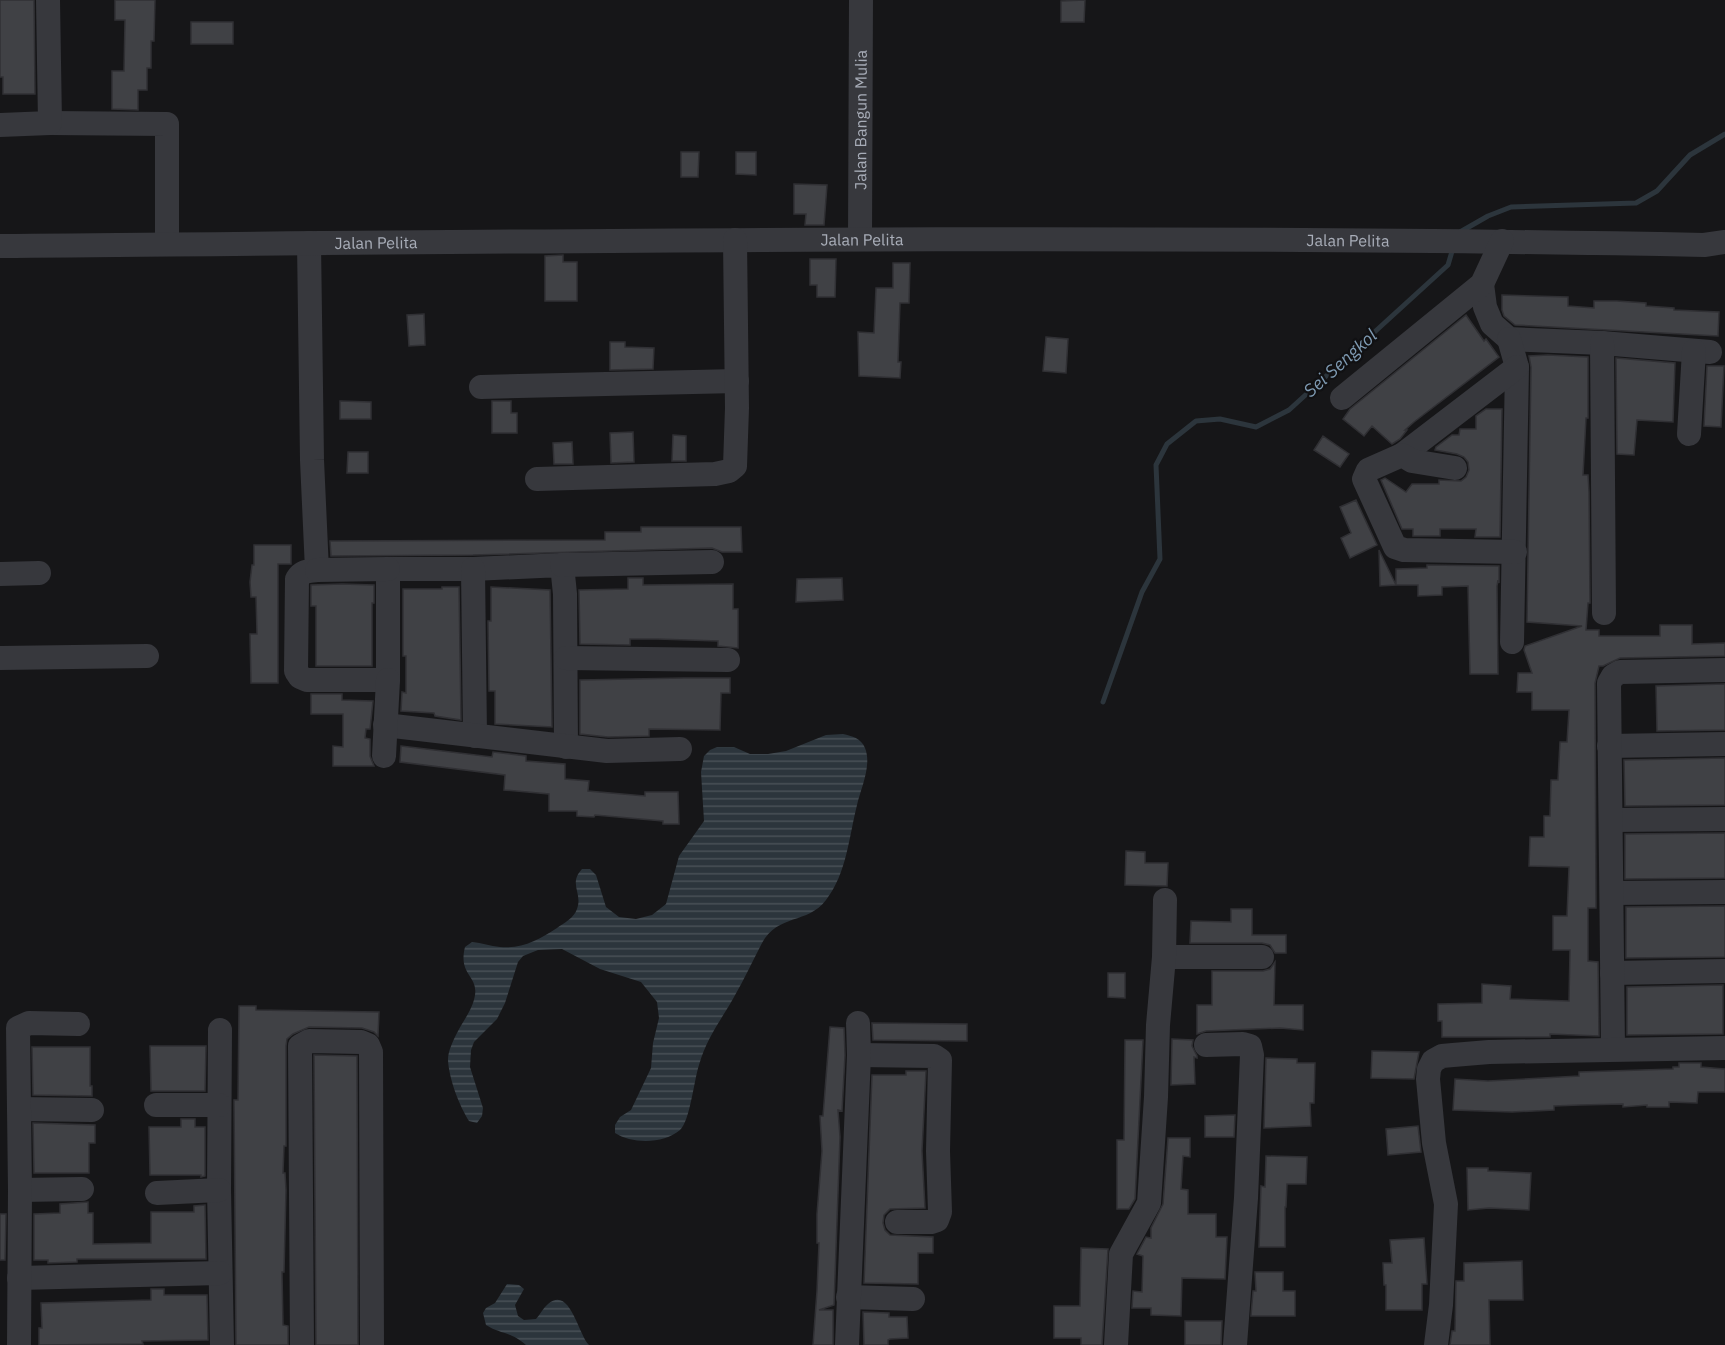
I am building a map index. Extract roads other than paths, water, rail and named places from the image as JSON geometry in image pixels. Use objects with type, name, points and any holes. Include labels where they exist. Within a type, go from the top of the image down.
[{"type":"street","points":[[48,0],[50,123]]},
{"type":"street","name":"Jalan Bangun Mulia","points":[[860,238],[861,0]]},
{"type":"street","points":[[0,125],[167,124],[167,244]]},
{"type":"street","name":"Jalan Pelita","points":[[0,246],[860,238],[1476,241],[1704,245],[1725,242]]},
{"type":"street","points":[[537,478],[695,475],[729,471],[735,466],[737,381],[735,240]]},
{"type":"street","points":[[1342,398],[1482,284],[1502,242]]},
{"type":"street","points":[[309,243],[312,460],[317,570]]},
{"type":"street","points":[[1482,284],[1485,308],[1492,324],[1509,339],[1517,367],[1512,642]]},
{"type":"street","points":[[1509,339],[1702,351],[1689,434]]},
{"type":"street","points":[[1602,343],[1604,613]]},
{"type":"street","points":[[1515,552],[1404,550],[1395,547],[1364,479],[1368,470],[1402,455],[1517,367]]},
{"type":"street","points":[[481,387],[737,381]]},
{"type":"street","points":[[1402,455],[1412,461],[1455,468]]},
{"type":"street","points":[[388,680],[307,680],[300,677],[296,671],[297,579],[300,574],[317,570],[473,569],[712,562]]},
{"type":"street","points":[[562,565],[565,594],[566,747]]},
{"type":"street","points":[[384,756],[388,680],[388,569]]},
{"type":"street","points":[[473,569],[475,736]]},
{"type":"street","points":[[0,574],[39,573]]},
{"type":"street","points":[[0,658],[147,656]]},
{"type":"street","points":[[566,658],[728,660]]},
{"type":"street","points":[[1613,1049],[1609,684],[1613,675],[1620,672],[1725,670]]},
{"type":"street","points":[[385,725],[607,751],[680,749]]},
{"type":"street","points":[[1609,747],[1725,744]]},
{"type":"street","points":[[1611,820],[1725,819]]},
{"type":"street","points":[[1612,893],[1725,892]]},
{"type":"street","points":[[1116,1345],[1121,1254],[1149,1203],[1166,900]]},
{"type":"street","points":[[1164,957],[1262,957]]},
{"type":"street","points":[[1612,973],[1725,972]]},
{"type":"street","points":[[19,1345],[18,1028],[29,1023],[78,1024]]},
{"type":"street","points":[[847,1345],[860,1054],[858,1023]]},
{"type":"street","points":[[220,1030],[219,1190],[222,1345]]},
{"type":"street","points":[[302,1345],[300,1046],[309,1041],[362,1042],[368,1045],[371,1052],[372,1345]]},
{"type":"street","points":[[1206,1046],[1243,1044],[1250,1046],[1252,1055],[1246,1198],[1235,1345]]},
{"type":"street","points":[[1436,1345],[1441,1305],[1446,1204],[1434,1143],[1428,1079],[1433,1061],[1442,1056],[1489,1052],[1725,1048]]},
{"type":"street","points":[[860,1054],[934,1056],[940,1060],[938,1151],[940,1212],[937,1220],[931,1222],[897,1222]]},
{"type":"street","points":[[156,1105],[219,1105]]},
{"type":"street","points":[[19,1109],[92,1110]]},
{"type":"street","points":[[20,1190],[82,1189]]},
{"type":"street","points":[[157,1193],[219,1190]]},
{"type":"street","points":[[19,1278],[220,1273]]},
{"type":"street","points":[[848,1298],[913,1299]]},
{"type":"waterway","name":"Sei Sengkol","points":[[1460,232],[1488,216],[1511,207],[1636,203],[1657,191],[1690,155],[1725,134]]},
{"type":"waterway","name":"Sei Sengkol","points":[[1103,702],[1142,592],[1160,559],[1156,465],[1167,444],[1196,421],[1220,419],[1256,427],[1289,410],[1448,265],[1453,248]]}]
